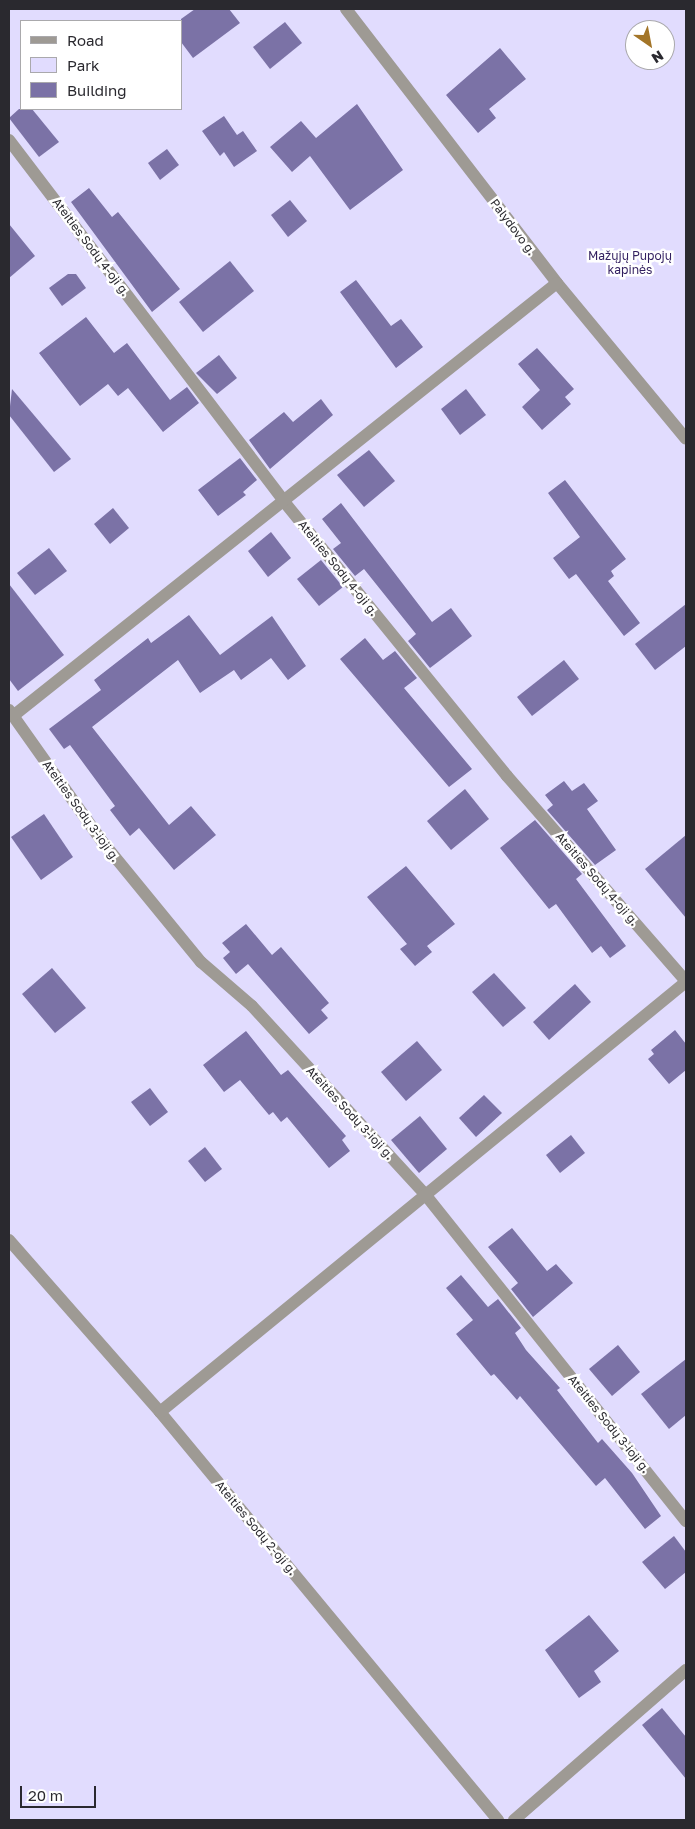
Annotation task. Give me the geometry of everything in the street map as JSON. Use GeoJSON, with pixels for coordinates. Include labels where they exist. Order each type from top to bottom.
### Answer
{"type":"FeatureCollection","features":[{"type":"Feature","properties":{"kind":"street","name":"Palydovo g."},"geometry":{"type":"LineString","coordinates":[[346,9],[557,283],[686,439]]}},
{"type":"Feature","properties":{"kind":"street","name":"Ateities Sodų 4-oji g."},"geometry":{"type":"LineString","coordinates":[[9,140],[286,504],[507,776],[686,981]]}},
{"type":"Feature","properties":{"kind":"street"},"geometry":{"type":"LineString","coordinates":[[11,713],[286,504],[557,283]]}},
{"type":"Feature","properties":{"kind":"street","name":"Ateities Sodų 3-ioji g."},"geometry":{"type":"LineString","coordinates":[[11,713],[101,840],[200,962],[252,1006],[424,1193],[686,1521]]}},
{"type":"Feature","properties":{"kind":"street"},"geometry":{"type":"LineString","coordinates":[[160,1412],[424,1193],[686,981]]}},
{"type":"Feature","properties":{"kind":"street","name":"Ateities Sodų 2-oji g."},"geometry":{"type":"LineString","coordinates":[[9,1240],[160,1412],[498,1820]]}},
{"type":"Feature","properties":{"kind":"street"},"geometry":{"type":"LineString","coordinates":[[514,1820],[686,1670]]}},
{"type":"Feature","properties":{"kind":"green space","name":"Mažųjų Pupojų kapinės"},"geometry":{"type":"Polygon","coordinates":[[[9,9],[686,9],[686,1820],[9,1820],[9,9]]]}},
{"type":"Feature","properties":{"kind":"building"},"geometry":{"type":"Polygon","coordinates":[[[195,9],[229,9],[240,23],[193,58],[182,43],[181,19],[195,9]]]}},
{"type":"Feature","properties":{"kind":"building"},"geometry":{"type":"Polygon","coordinates":[[[285,22],[302,43],[270,69],[253,47],[285,22]]]}},
{"type":"Feature","properties":{"kind":"building"},"geometry":{"type":"Polygon","coordinates":[[[500,48],[526,79],[489,109],[496,118],[478,133],[446,95],[500,48]]]}},
{"type":"Feature","properties":{"kind":"building"},"geometry":{"type":"Polygon","coordinates":[[[357,104],[403,170],[350,210],[310,156],[292,172],[270,147],[301,121],[316,138],[357,104]]]}},
{"type":"Feature","properties":{"kind":"building"},"geometry":{"type":"Polygon","coordinates":[[[19,109],[33,110],[59,142],[39,157],[9,118],[19,109]]]}},
{"type":"Feature","properties":{"kind":"building"},"geometry":{"type":"Polygon","coordinates":[[[224,116],[237,135],[243,131],[257,151],[234,167],[224,152],[220,156],[202,131],[224,116]]]}},
{"type":"Feature","properties":{"kind":"building"},"geometry":{"type":"Polygon","coordinates":[[[167,149],[179,165],[160,180],[148,163],[167,149]]]}},
{"type":"Feature","properties":{"kind":"building"},"geometry":{"type":"Polygon","coordinates":[[[89,188],[112,217],[118,212],[180,289],[152,312],[71,202],[89,188]]]}},
{"type":"Feature","properties":{"kind":"building"},"geometry":{"type":"Polygon","coordinates":[[[290,200],[307,221],[288,237],[271,215],[290,200]]]}},
{"type":"Feature","properties":{"kind":"building"},"geometry":{"type":"Polygon","coordinates":[[[9,224],[35,256],[9,278],[9,224]]]}},
{"type":"Feature","properties":{"kind":"building"},"geometry":{"type":"Polygon","coordinates":[[[230,261],[254,291],[203,332],[179,302],[230,261]]]}},
{"type":"Feature","properties":{"kind":"building"},"geometry":{"type":"Polygon","coordinates":[[[68,274],[76,274],[86,288],[62,306],[49,288],[68,274]]]}},
{"type":"Feature","properties":{"kind":"building"},"geometry":{"type":"Polygon","coordinates":[[[356,280],[391,326],[401,319],[423,347],[396,368],[340,292],[356,280]]]}},
{"type":"Feature","properties":{"kind":"building"},"geometry":{"type":"Polygon","coordinates":[[[86,317],[114,353],[127,343],[170,400],[187,387],[199,403],[163,432],[128,388],[118,396],[108,384],[80,406],[39,353],[86,317]]]}},
{"type":"Feature","properties":{"kind":"building"},"geometry":{"type":"Polygon","coordinates":[[[537,348],[574,389],[565,397],[571,404],[542,430],[522,407],[540,390],[518,364],[537,348]]]}},
{"type":"Feature","properties":{"kind":"building"},"geometry":{"type":"Polygon","coordinates":[[[219,355],[237,378],[217,394],[196,373],[219,355]]]}},
{"type":"Feature","properties":{"kind":"building"},"geometry":{"type":"Polygon","coordinates":[[[12,389],[71,459],[54,472],[9,415],[12,389]]]}},
{"type":"Feature","properties":{"kind":"building"},"geometry":{"type":"Polygon","coordinates":[[[466,389],[486,415],[460,435],[441,409],[466,389]]]}},
{"type":"Feature","properties":{"kind":"building"},"geometry":{"type":"Polygon","coordinates":[[[321,399],[333,415],[270,469],[249,440],[284,412],[293,422],[321,399]]]}},
{"type":"Feature","properties":{"kind":"building"},"geometry":{"type":"Polygon","coordinates":[[[369,450],[395,481],[364,507],[337,475],[369,450]]]}},
{"type":"Feature","properties":{"kind":"building"},"geometry":{"type":"Polygon","coordinates":[[[240,458],[257,480],[243,492],[246,495],[218,516],[198,490],[240,458]]]}},
{"type":"Feature","properties":{"kind":"building"},"geometry":{"type":"Polygon","coordinates":[[[565,480],[626,559],[611,571],[614,576],[608,581],[640,623],[624,636],[576,574],[569,579],[553,558],[580,537],[548,493],[565,480]]]}},
{"type":"Feature","properties":{"kind":"building"},"geometry":{"type":"Polygon","coordinates":[[[341,503],[432,622],[451,608],[472,636],[430,668],[408,641],[416,634],[364,569],[355,576],[333,549],[341,543],[322,519],[341,503]]]}},
{"type":"Feature","properties":{"kind":"building"},"geometry":{"type":"Polygon","coordinates":[[[113,508],[129,528],[110,544],[94,524],[113,508]]]}},
{"type":"Feature","properties":{"kind":"building"},"geometry":{"type":"Polygon","coordinates":[[[271,532],[291,558],[268,577],[248,551],[271,532]]]}},
{"type":"Feature","properties":{"kind":"building"},"geometry":{"type":"Polygon","coordinates":[[[49,548],[67,571],[35,595],[17,573],[49,548]]]}},
{"type":"Feature","properties":{"kind":"building"},"geometry":{"type":"Polygon","coordinates":[[[321,560],[343,587],[319,606],[297,579],[321,560]]]}},
{"type":"Feature","properties":{"kind":"building"},"geometry":{"type":"Polygon","coordinates":[[[9,584],[64,655],[18,691],[9,679],[9,584]]]}},
{"type":"Feature","properties":{"kind":"building"},"geometry":{"type":"Polygon","coordinates":[[[686,604],[686,646],[655,670],[635,644],[686,604]]]}},
{"type":"Feature","properties":{"kind":"building"},"geometry":{"type":"Polygon","coordinates":[[[189,615],[220,655],[272,616],[306,666],[288,680],[271,658],[241,680],[234,670],[200,693],[178,660],[92,727],[169,825],[191,806],[216,835],[174,870],[139,828],[130,836],[110,810],[115,806],[70,745],[64,749],[49,729],[101,690],[94,680],[148,638],[151,643],[189,615]]]}},
{"type":"Feature","properties":{"kind":"building"},"geometry":{"type":"Polygon","coordinates":[[[365,638],[383,660],[395,651],[417,678],[404,688],[472,769],[449,787],[340,659],[365,638]]]}},
{"type":"Feature","properties":{"kind":"building"},"geometry":{"type":"Polygon","coordinates":[[[564,660],[579,679],[532,716],[517,697],[564,660]]]}},
{"type":"Feature","properties":{"kind":"building"},"geometry":{"type":"Polygon","coordinates":[[[564,781],[572,791],[584,783],[598,801],[587,809],[616,850],[595,865],[547,810],[553,805],[545,795],[564,781]]]}},
{"type":"Feature","properties":{"kind":"building"},"geometry":{"type":"Polygon","coordinates":[[[465,789],[489,819],[451,850],[427,821],[465,789]]]}},
{"type":"Feature","properties":{"kind":"building"},"geometry":{"type":"Polygon","coordinates":[[[44,814],[73,857],[41,880],[11,837],[44,814]]]}},
{"type":"Feature","properties":{"kind":"building"},"geometry":{"type":"Polygon","coordinates":[[[535,820],[582,874],[576,879],[626,946],[610,958],[601,946],[592,953],[556,904],[549,909],[500,848],[535,820]]]}},
{"type":"Feature","properties":{"kind":"building"},"geometry":{"type":"Polygon","coordinates":[[[686,835],[686,918],[645,869],[686,835]]]}},
{"type":"Feature","properties":{"kind":"building"},"geometry":{"type":"Polygon","coordinates":[[[406,866],[455,924],[427,946],[432,952],[415,966],[400,949],[407,944],[367,897],[406,866]]]}},
{"type":"Feature","properties":{"kind":"building"},"geometry":{"type":"Polygon","coordinates":[[[246,924],[272,955],[281,947],[329,1003],[321,1010],[328,1018],[309,1034],[248,964],[236,974],[223,958],[230,952],[222,943],[246,924]]]}},
{"type":"Feature","properties":{"kind":"building"},"geometry":{"type":"Polygon","coordinates":[[[52,968],[86,1008],[55,1033],[22,994],[52,968]]]}},
{"type":"Feature","properties":{"kind":"building"},"geometry":{"type":"Polygon","coordinates":[[[494,973],[526,1008],[503,1027],[472,992],[494,973]]]}},
{"type":"Feature","properties":{"kind":"building"},"geometry":{"type":"Polygon","coordinates":[[[575,984],[591,1002],[549,1040],[533,1022],[575,984]]]}},
{"type":"Feature","properties":{"kind":"building"},"geometry":{"type":"Polygon","coordinates":[[[675,1030],[686,1044],[686,1070],[669,1084],[648,1059],[654,1054],[651,1050],[675,1030]]]}},
{"type":"Feature","properties":{"kind":"building"},"geometry":{"type":"Polygon","coordinates":[[[246,1031],[281,1075],[288,1070],[346,1136],[342,1140],[350,1151],[329,1168],[287,1117],[281,1122],[273,1112],[269,1115],[240,1080],[224,1092],[203,1065],[246,1031]]]}},
{"type":"Feature","properties":{"kind":"building"},"geometry":{"type":"Polygon","coordinates":[[[417,1041],[442,1070],[406,1101],[381,1072],[417,1041]]]}},
{"type":"Feature","properties":{"kind":"building"},"geometry":{"type":"Polygon","coordinates":[[[150,1088],[168,1112],[150,1126],[131,1102],[150,1088]]]}},
{"type":"Feature","properties":{"kind":"building"},"geometry":{"type":"Polygon","coordinates":[[[484,1095],[502,1113],[476,1137],[459,1118],[484,1095]]]}},
{"type":"Feature","properties":{"kind":"building"},"geometry":{"type":"Polygon","coordinates":[[[420,1116],[447,1149],[419,1173],[391,1140],[420,1116]]]}},
{"type":"Feature","properties":{"kind":"building"},"geometry":{"type":"Polygon","coordinates":[[[571,1135],[585,1153],[560,1173],[546,1155],[571,1135]]]}},
{"type":"Feature","properties":{"kind":"building"},"geometry":{"type":"Polygon","coordinates":[[[205,1147],[222,1169],[205,1182],[188,1161],[205,1147]]]}},
{"type":"Feature","properties":{"kind":"building"},"geometry":{"type":"Polygon","coordinates":[[[512,1228],[547,1271],[556,1264],[573,1283],[533,1317],[511,1289],[518,1283],[488,1247],[512,1228]]]}},
{"type":"Feature","properties":{"kind":"building"},"geometry":{"type":"Polygon","coordinates":[[[461,1275],[488,1307],[498,1299],[521,1328],[515,1333],[526,1350],[560,1388],[557,1390],[598,1443],[602,1439],[632,1473],[661,1516],[645,1529],[605,1478],[596,1486],[520,1396],[517,1400],[494,1374],[491,1376],[456,1334],[473,1320],[446,1288],[461,1275]]]}},
{"type":"Feature","properties":{"kind":"building"},"geometry":{"type":"Polygon","coordinates":[[[618,1345],[640,1372],[612,1396],[589,1369],[618,1345]]]}},
{"type":"Feature","properties":{"kind":"building"},"geometry":{"type":"Polygon","coordinates":[[[686,1359],[686,1415],[669,1429],[641,1394],[686,1359]]]}},
{"type":"Feature","properties":{"kind":"building"},"geometry":{"type":"Polygon","coordinates":[[[674,1536],[686,1552],[686,1572],[665,1589],[642,1562],[674,1536]]]}},
{"type":"Feature","properties":{"kind":"building"},"geometry":{"type":"Polygon","coordinates":[[[589,1615],[619,1651],[594,1671],[601,1682],[579,1698],[545,1650],[589,1615]]]}},
{"type":"Feature","properties":{"kind":"building"},"geometry":{"type":"Polygon","coordinates":[[[662,1708],[686,1737],[686,1779],[642,1725],[662,1708]]]}}]}
